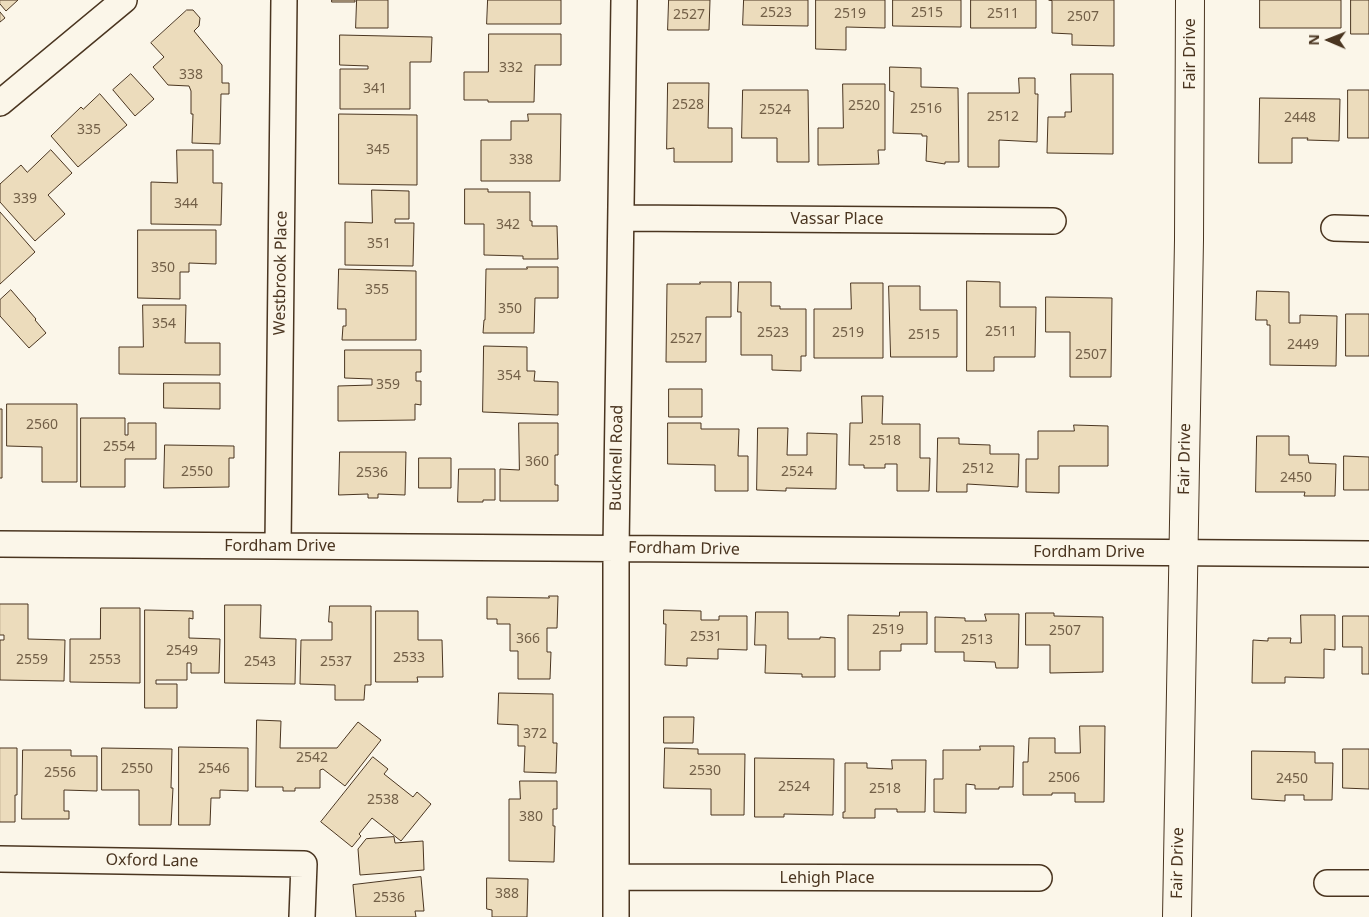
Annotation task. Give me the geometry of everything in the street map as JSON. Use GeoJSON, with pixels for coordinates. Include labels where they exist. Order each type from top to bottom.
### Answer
{"type":"FeatureCollection","features":[{"type":"Feature","properties":{"kind":"main road","name":"Fair Drive"},"geometry":{"type":"LineString","coordinates":[[1177,917],[1189,240],[1190,0]]}},
{"type":"Feature","properties":{"kind":"street"},"geometry":{"type":"LineString","coordinates":[[0,103],[124,0]]}},
{"type":"Feature","properties":{"kind":"street","name":"Westbrook Place"},"geometry":{"type":"LineString","coordinates":[[278,545],[284,0]]}},
{"type":"Feature","properties":{"kind":"street","name":"Bucknell Road"},"geometry":{"type":"LineString","coordinates":[[616,917],[616,548],[624,0]]}},
{"type":"Feature","properties":{"kind":"street","name":"Vassar Place"},"geometry":{"type":"LineString","coordinates":[[622,218],[1053,221]]}},
{"type":"Feature","properties":{"kind":"street"},"geometry":{"type":"LineString","coordinates":[[1334,228],[1369,229]]}},
{"type":"Feature","properties":{"kind":"street","name":"Fordham Drive"},"geometry":{"type":"LineString","coordinates":[[0,544],[1369,554]]}},
{"type":"Feature","properties":{"kind":"street","name":"Oxford Lane"},"geometry":{"type":"LineString","coordinates":[[0,859],[304,864],[302,917]]}},
{"type":"Feature","properties":{"kind":"street","name":"Lehigh Place"},"geometry":{"type":"LineString","coordinates":[[616,877],[1039,878]]}},
{"type":"Feature","properties":{"kind":"street"},"geometry":{"type":"LineString","coordinates":[[1327,883],[1369,883]]}},
{"type":"Feature","properties":{"kind":"building"},"geometry":{"type":"Polygon","coordinates":[[[0,0],[18,0],[6,11],[0,4],[0,0]]]}},
{"type":"Feature","properties":{"kind":"building"},"geometry":{"type":"Polygon","coordinates":[[[332,0],[355,0],[355,2],[332,2],[332,0]]]}},
{"type":"Feature","properties":{"kind":"building"},"geometry":{"type":"Polygon","coordinates":[[[357,0],[388,0],[388,28],[356,28],[357,0]]]}},
{"type":"Feature","properties":{"kind":"building"},"geometry":{"type":"Polygon","coordinates":[[[488,0],[561,0],[561,24],[487,24],[488,0]]]}},
{"type":"Feature","properties":{"kind":"building"},"geometry":{"type":"Polygon","coordinates":[[[669,0],[710,0],[709,30],[668,30],[669,0]]]}},
{"type":"Feature","properties":{"kind":"building"},"geometry":{"type":"Polygon","coordinates":[[[744,0],[808,0],[808,26],[743,25],[744,0]]]}},
{"type":"Feature","properties":{"kind":"building"},"geometry":{"type":"Polygon","coordinates":[[[816,0],[885,0],[885,28],[846,27],[846,50],[816,49],[816,0]]]}},
{"type":"Feature","properties":{"kind":"building"},"geometry":{"type":"Polygon","coordinates":[[[893,0],[961,0],[961,27],[893,26],[893,0]]]}},
{"type":"Feature","properties":{"kind":"building"},"geometry":{"type":"Polygon","coordinates":[[[971,0],[1036,0],[1036,28],[971,28],[971,0]]]}},
{"type":"Feature","properties":{"kind":"building"},"geometry":{"type":"Polygon","coordinates":[[[1049,0],[1114,0],[1114,46],[1072,45],[1072,34],[1052,33],[1052,1],[1049,0]]]}},
{"type":"Feature","properties":{"kind":"building"},"geometry":{"type":"Polygon","coordinates":[[[1260,0],[1341,0],[1341,28],[1260,28],[1260,0]]]}},
{"type":"Feature","properties":{"kind":"building"},"geometry":{"type":"Polygon","coordinates":[[[1351,0],[1369,0],[1369,34],[1351,34],[1351,0]]]}},
{"type":"Feature","properties":{"kind":"building"},"geometry":{"type":"Polygon","coordinates":[[[187,10],[193,10],[200,18],[199,26],[194,31],[222,65],[222,83],[229,83],[229,94],[221,94],[220,144],[192,143],[193,114],[191,114],[191,91],[189,86],[168,85],[153,67],[164,57],[151,43],[187,10]]]}},
{"type":"Feature","properties":{"kind":"building"},"geometry":{"type":"Polygon","coordinates":[[[0,12],[5,18],[0,22],[0,12]]]}},
{"type":"Feature","properties":{"kind":"building"},"geometry":{"type":"Polygon","coordinates":[[[489,34],[561,34],[561,65],[535,65],[534,102],[464,100],[464,72],[488,72],[489,34]]]}},
{"type":"Feature","properties":{"kind":"building"},"geometry":{"type":"Polygon","coordinates":[[[340,35],[432,37],[431,62],[410,62],[410,109],[340,109],[340,69],[368,69],[368,66],[340,65],[340,35]]]}},
{"type":"Feature","properties":{"kind":"building"},"geometry":{"type":"Polygon","coordinates":[[[890,67],[921,68],[921,87],[958,88],[959,162],[945,162],[945,164],[926,161],[927,136],[922,136],[922,134],[893,133],[894,92],[890,91],[890,67]]]}},
{"type":"Feature","properties":{"kind":"building"},"geometry":{"type":"Polygon","coordinates":[[[131,74],[154,99],[135,116],[113,90],[131,74]]]}},
{"type":"Feature","properties":{"kind":"building"},"geometry":{"type":"Polygon","coordinates":[[[1071,74],[1113,74],[1113,154],[1047,153],[1048,117],[1065,117],[1065,112],[1071,112],[1071,74]]]}},
{"type":"Feature","properties":{"kind":"building"},"geometry":{"type":"Polygon","coordinates":[[[1019,78],[1035,78],[1035,94],[1038,94],[1037,142],[999,140],[999,167],[968,167],[968,93],[1019,93],[1019,78]]]}},
{"type":"Feature","properties":{"kind":"building"},"geometry":{"type":"Polygon","coordinates":[[[668,83],[709,83],[708,128],[732,128],[732,162],[674,162],[674,148],[667,149],[668,83]]]}},
{"type":"Feature","properties":{"kind":"building"},"geometry":{"type":"Polygon","coordinates":[[[843,84],[885,84],[885,150],[878,150],[879,164],[818,165],[818,128],[843,128],[843,84]]]}},
{"type":"Feature","properties":{"kind":"building"},"geometry":{"type":"Polygon","coordinates":[[[743,90],[808,90],[809,162],[777,162],[777,138],[742,138],[743,90]]]}},
{"type":"Feature","properties":{"kind":"building"},"geometry":{"type":"Polygon","coordinates":[[[1348,90],[1369,90],[1369,138],[1348,138],[1348,90]]]}},
{"type":"Feature","properties":{"kind":"building"},"geometry":{"type":"Polygon","coordinates":[[[100,94],[127,125],[78,167],[51,136],[81,107],[83,109],[100,94]]]}},
{"type":"Feature","properties":{"kind":"building"},"geometry":{"type":"Polygon","coordinates":[[[1260,98],[1340,99],[1339,141],[1292,138],[1292,163],[1259,163],[1260,98]]]}},
{"type":"Feature","properties":{"kind":"building"},"geometry":{"type":"Polygon","coordinates":[[[339,114],[417,115],[417,185],[339,184],[339,114]]]}},
{"type":"Feature","properties":{"kind":"building"},"geometry":{"type":"Polygon","coordinates":[[[528,114],[561,114],[560,181],[481,181],[481,140],[511,140],[511,121],[528,121],[528,114]]]}},
{"type":"Feature","properties":{"kind":"building"},"geometry":{"type":"Polygon","coordinates":[[[51,150],[72,173],[48,195],[65,214],[35,241],[0,202],[0,184],[21,165],[27,172],[51,150]]]}},
{"type":"Feature","properties":{"kind":"building"},"geometry":{"type":"Polygon","coordinates":[[[177,150],[213,150],[213,183],[222,183],[221,225],[151,224],[151,182],[177,183],[177,150]]]}},
{"type":"Feature","properties":{"kind":"building"},"geometry":{"type":"Polygon","coordinates":[[[465,189],[488,189],[488,192],[530,192],[530,221],[532,221],[532,226],[557,226],[558,259],[523,259],[523,256],[484,255],[484,224],[465,224],[465,189]]]}},
{"type":"Feature","properties":{"kind":"building"},"geometry":{"type":"Polygon","coordinates":[[[372,190],[409,191],[409,219],[395,219],[395,223],[414,223],[413,266],[345,265],[345,222],[372,223],[372,190]]]}},
{"type":"Feature","properties":{"kind":"building"},"geometry":{"type":"Polygon","coordinates":[[[0,212],[35,252],[0,284],[0,212]]]}},
{"type":"Feature","properties":{"kind":"building"},"geometry":{"type":"Polygon","coordinates":[[[138,230],[216,230],[216,264],[189,263],[189,272],[180,272],[180,299],[138,298],[138,230]]]}},
{"type":"Feature","properties":{"kind":"building"},"geometry":{"type":"Polygon","coordinates":[[[527,267],[558,267],[558,298],[535,298],[534,333],[483,333],[486,269],[527,269],[527,267]]]}},
{"type":"Feature","properties":{"kind":"building"},"geometry":{"type":"Polygon","coordinates":[[[339,269],[416,271],[416,340],[342,340],[343,326],[346,326],[346,309],[338,309],[339,269]]]}},
{"type":"Feature","properties":{"kind":"building"},"geometry":{"type":"Polygon","coordinates":[[[967,281],[1000,282],[1000,307],[1036,307],[1035,357],[994,357],[994,371],[967,371],[967,281]]]}},
{"type":"Feature","properties":{"kind":"building"},"geometry":{"type":"Polygon","coordinates":[[[700,282],[731,282],[731,317],[706,317],[706,362],[666,362],[667,284],[700,284],[700,282]]]}},
{"type":"Feature","properties":{"kind":"building"},"geometry":{"type":"Polygon","coordinates":[[[739,282],[771,282],[771,306],[780,306],[780,309],[806,309],[806,356],[801,356],[801,371],[772,370],[772,355],[741,355],[741,312],[738,312],[739,282]]]}},
{"type":"Feature","properties":{"kind":"building"},"geometry":{"type":"Polygon","coordinates":[[[851,283],[883,283],[883,358],[814,358],[814,309],[851,309],[851,283]]]}},
{"type":"Feature","properties":{"kind":"building"},"geometry":{"type":"Polygon","coordinates":[[[889,286],[920,286],[920,310],[957,310],[957,357],[891,357],[889,286]]]}},
{"type":"Feature","properties":{"kind":"building"},"geometry":{"type":"Polygon","coordinates":[[[11,290],[46,333],[29,348],[0,316],[0,300],[11,290]]]}},
{"type":"Feature","properties":{"kind":"building"},"geometry":{"type":"Polygon","coordinates":[[[1257,291],[1289,292],[1289,323],[1300,323],[1300,315],[1337,316],[1336,366],[1270,365],[1270,325],[1267,325],[1267,320],[1256,320],[1257,291]]]}},
{"type":"Feature","properties":{"kind":"building"},"geometry":{"type":"Polygon","coordinates":[[[1046,297],[1112,298],[1111,377],[1070,377],[1070,332],[1046,332],[1046,297]]]}},
{"type":"Feature","properties":{"kind":"building"},"geometry":{"type":"Polygon","coordinates":[[[143,305],[186,305],[185,343],[220,343],[220,375],[119,374],[119,347],[143,347],[143,305]]]}},
{"type":"Feature","properties":{"kind":"building"},"geometry":{"type":"Polygon","coordinates":[[[1346,314],[1369,314],[1369,356],[1346,356],[1346,314]]]}},
{"type":"Feature","properties":{"kind":"building"},"geometry":{"type":"Polygon","coordinates":[[[484,346],[527,347],[527,371],[535,371],[534,381],[558,382],[558,415],[483,412],[484,346]]]}},
{"type":"Feature","properties":{"kind":"building"},"geometry":{"type":"Polygon","coordinates":[[[345,350],[421,350],[421,372],[416,372],[416,381],[421,381],[421,405],[415,404],[415,420],[338,421],[338,386],[372,385],[372,379],[345,378],[345,350]]]}},
{"type":"Feature","properties":{"kind":"building"},"geometry":{"type":"Polygon","coordinates":[[[164,383],[220,383],[220,409],[164,408],[164,383]]]}},
{"type":"Feature","properties":{"kind":"building"},"geometry":{"type":"Polygon","coordinates":[[[669,389],[702,389],[702,417],[669,417],[669,389]]]}},
{"type":"Feature","properties":{"kind":"building"},"geometry":{"type":"Polygon","coordinates":[[[862,396],[883,396],[882,424],[920,424],[920,458],[930,458],[929,491],[897,491],[897,464],[885,464],[885,468],[864,468],[864,465],[849,465],[850,423],[862,423],[862,396]]]}},
{"type":"Feature","properties":{"kind":"building"},"geometry":{"type":"Polygon","coordinates":[[[7,404],[77,404],[77,482],[42,482],[42,447],[7,446],[7,404]]]}},
{"type":"Feature","properties":{"kind":"building"},"geometry":{"type":"Polygon","coordinates":[[[0,409],[2,409],[2,478],[0,478],[0,409]]]}},
{"type":"Feature","properties":{"kind":"building"},"geometry":{"type":"Polygon","coordinates":[[[81,418],[125,418],[125,435],[128,435],[128,423],[156,423],[156,459],[125,459],[125,487],[81,487],[81,418]]]}},
{"type":"Feature","properties":{"kind":"building"},"geometry":{"type":"Polygon","coordinates":[[[519,423],[558,423],[558,455],[555,455],[555,485],[558,485],[558,501],[500,501],[500,469],[519,470],[519,423]]]}},
{"type":"Feature","properties":{"kind":"building"},"geometry":{"type":"Polygon","coordinates":[[[668,423],[701,423],[701,429],[739,429],[738,456],[748,456],[748,491],[715,491],[715,465],[668,464],[668,423]]]}},
{"type":"Feature","properties":{"kind":"building"},"geometry":{"type":"Polygon","coordinates":[[[1074,425],[1108,426],[1108,466],[1059,466],[1059,493],[1026,492],[1026,459],[1038,459],[1038,431],[1074,431],[1074,425]]]}},
{"type":"Feature","properties":{"kind":"building"},"geometry":{"type":"Polygon","coordinates":[[[758,428],[788,428],[787,455],[807,455],[807,433],[837,434],[836,489],[786,488],[786,491],[757,490],[758,428]]]}},
{"type":"Feature","properties":{"kind":"building"},"geometry":{"type":"Polygon","coordinates":[[[1257,436],[1289,436],[1289,455],[1308,455],[1309,463],[1336,464],[1335,496],[1304,496],[1305,492],[1256,492],[1257,436]]]}},
{"type":"Feature","properties":{"kind":"building"},"geometry":{"type":"Polygon","coordinates":[[[938,438],[959,438],[959,444],[990,445],[990,454],[1019,454],[1018,487],[967,484],[967,492],[937,492],[938,438]]]}},
{"type":"Feature","properties":{"kind":"building"},"geometry":{"type":"Polygon","coordinates":[[[165,445],[234,446],[234,458],[229,458],[229,487],[164,488],[165,445]]]}},
{"type":"Feature","properties":{"kind":"building"},"geometry":{"type":"Polygon","coordinates":[[[340,452],[406,452],[405,495],[378,494],[378,498],[368,498],[368,494],[339,495],[340,452]]]}},
{"type":"Feature","properties":{"kind":"building"},"geometry":{"type":"Polygon","coordinates":[[[1344,456],[1369,457],[1369,490],[1344,490],[1344,456]]]}},
{"type":"Feature","properties":{"kind":"building"},"geometry":{"type":"Polygon","coordinates":[[[419,458],[451,458],[451,488],[419,488],[419,458]]]}},
{"type":"Feature","properties":{"kind":"building"},"geometry":{"type":"Polygon","coordinates":[[[459,469],[495,469],[495,500],[458,502],[459,469]]]}},
{"type":"Feature","properties":{"kind":"building"},"geometry":{"type":"Polygon","coordinates":[[[549,596],[558,596],[557,628],[547,628],[547,652],[551,652],[550,679],[518,679],[518,651],[510,651],[510,624],[497,624],[497,619],[487,619],[487,597],[549,598],[549,596]]]}},
{"type":"Feature","properties":{"kind":"building"},"geometry":{"type":"Polygon","coordinates":[[[0,604],[28,604],[28,639],[65,640],[64,681],[0,680],[0,640],[4,640],[4,635],[0,635],[0,604]]]}},
{"type":"Feature","properties":{"kind":"building"},"geometry":{"type":"Polygon","coordinates":[[[225,605],[261,605],[260,638],[296,639],[295,684],[225,683],[225,605]]]}},
{"type":"Feature","properties":{"kind":"building"},"geometry":{"type":"Polygon","coordinates":[[[330,606],[371,606],[371,685],[365,685],[364,700],[335,700],[335,685],[300,684],[301,640],[332,640],[332,622],[329,622],[330,606]]]}},
{"type":"Feature","properties":{"kind":"building"},"geometry":{"type":"Polygon","coordinates":[[[101,608],[140,608],[140,683],[70,682],[70,639],[100,639],[101,608]]]}},
{"type":"Feature","properties":{"kind":"building"},"geometry":{"type":"Polygon","coordinates":[[[145,610],[193,611],[193,619],[189,618],[189,638],[220,639],[219,673],[191,673],[191,663],[187,663],[187,680],[156,680],[156,684],[177,684],[177,708],[145,708],[145,610]]]}},
{"type":"Feature","properties":{"kind":"building"},"geometry":{"type":"Polygon","coordinates":[[[664,610],[701,611],[701,620],[719,620],[719,616],[747,616],[747,650],[718,649],[718,659],[687,658],[687,666],[665,665],[666,624],[664,624],[664,610]]]}},
{"type":"Feature","properties":{"kind":"building"},"geometry":{"type":"Polygon","coordinates":[[[376,611],[418,611],[418,640],[442,640],[443,677],[417,677],[418,682],[376,682],[376,611]]]}},
{"type":"Feature","properties":{"kind":"building"},"geometry":{"type":"Polygon","coordinates":[[[756,612],[788,612],[788,639],[835,638],[835,677],[802,677],[802,674],[765,673],[766,645],[755,645],[756,612]]]}},
{"type":"Feature","properties":{"kind":"building"},"geometry":{"type":"Polygon","coordinates":[[[900,612],[927,612],[927,644],[901,644],[901,651],[880,651],[880,670],[848,670],[848,615],[899,616],[900,612]]]}},
{"type":"Feature","properties":{"kind":"building"},"geometry":{"type":"Polygon","coordinates":[[[1026,613],[1054,613],[1054,616],[1103,617],[1103,672],[1050,673],[1050,645],[1026,645],[1026,613]]]}},
{"type":"Feature","properties":{"kind":"building"},"geometry":{"type":"Polygon","coordinates":[[[985,614],[1019,614],[1018,668],[996,668],[995,662],[964,661],[964,652],[935,652],[935,617],[965,618],[965,621],[986,621],[985,614]]]}},
{"type":"Feature","properties":{"kind":"building"},"geometry":{"type":"Polygon","coordinates":[[[1301,615],[1335,615],[1335,650],[1324,649],[1324,678],[1285,677],[1285,683],[1252,683],[1253,640],[1268,641],[1268,638],[1291,638],[1290,643],[1301,643],[1301,615]]]}},
{"type":"Feature","properties":{"kind":"building"},"geometry":{"type":"Polygon","coordinates":[[[1343,616],[1369,616],[1369,674],[1362,674],[1362,647],[1343,647],[1343,616]]]}},
{"type":"Feature","properties":{"kind":"building"},"geometry":{"type":"Polygon","coordinates":[[[499,693],[553,694],[553,743],[557,743],[556,773],[524,772],[525,746],[518,746],[518,725],[498,724],[499,693]]]}},
{"type":"Feature","properties":{"kind":"building"},"geometry":{"type":"Polygon","coordinates":[[[664,717],[694,717],[693,743],[664,743],[664,717]]]}},
{"type":"Feature","properties":{"kind":"building"},"geometry":{"type":"Polygon","coordinates":[[[257,720],[281,721],[280,748],[337,748],[358,722],[381,740],[345,786],[323,769],[320,770],[320,788],[295,788],[295,791],[283,791],[283,787],[256,787],[257,720]]]}},
{"type":"Feature","properties":{"kind":"building"},"geometry":{"type":"Polygon","coordinates":[[[1080,726],[1105,726],[1104,802],[1075,802],[1075,793],[1023,795],[1023,762],[1028,762],[1029,738],[1055,738],[1055,753],[1080,753],[1080,726]]]}},
{"type":"Feature","properties":{"kind":"building"},"geometry":{"type":"Polygon","coordinates":[[[980,746],[1014,746],[1013,787],[975,789],[975,785],[966,784],[966,813],[934,812],[934,779],[943,779],[943,750],[980,750],[980,746]]]}},
{"type":"Feature","properties":{"kind":"building"},"geometry":{"type":"Polygon","coordinates":[[[179,747],[248,748],[248,791],[220,790],[220,798],[211,798],[210,825],[179,825],[179,747]]]}},
{"type":"Feature","properties":{"kind":"building"},"geometry":{"type":"Polygon","coordinates":[[[0,748],[17,748],[15,822],[0,822],[0,748]]]}},
{"type":"Feature","properties":{"kind":"building"},"geometry":{"type":"Polygon","coordinates":[[[102,748],[172,749],[171,788],[173,788],[171,825],[139,825],[139,790],[102,790],[102,748]]]}},
{"type":"Feature","properties":{"kind":"building"},"geometry":{"type":"Polygon","coordinates":[[[665,748],[698,749],[698,754],[745,754],[744,815],[711,815],[711,789],[664,788],[665,748]]]}},
{"type":"Feature","properties":{"kind":"building"},"geometry":{"type":"Polygon","coordinates":[[[1343,749],[1369,749],[1369,789],[1343,788],[1343,749]]]}},
{"type":"Feature","properties":{"kind":"building"},"geometry":{"type":"Polygon","coordinates":[[[23,750],[71,750],[71,756],[97,756],[97,791],[64,790],[64,811],[69,811],[69,819],[22,819],[23,750]]]}},
{"type":"Feature","properties":{"kind":"building"},"geometry":{"type":"Polygon","coordinates":[[[1252,751],[1315,752],[1315,763],[1333,763],[1332,800],[1304,800],[1304,795],[1285,795],[1285,801],[1252,799],[1252,751]]]}},
{"type":"Feature","properties":{"kind":"building"},"geometry":{"type":"Polygon","coordinates":[[[373,757],[388,769],[384,774],[413,797],[417,792],[431,804],[401,841],[372,818],[359,834],[361,836],[352,847],[321,822],[373,757]]]}},
{"type":"Feature","properties":{"kind":"building"},"geometry":{"type":"Polygon","coordinates":[[[755,758],[834,759],[833,815],[784,814],[784,817],[755,817],[755,758]]]}},
{"type":"Feature","properties":{"kind":"building"},"geometry":{"type":"Polygon","coordinates":[[[892,760],[926,760],[925,812],[897,812],[897,809],[875,809],[875,818],[843,818],[843,812],[845,812],[845,763],[867,763],[867,768],[892,769],[892,760]]]}},
{"type":"Feature","properties":{"kind":"building"},"geometry":{"type":"Polygon","coordinates":[[[520,781],[557,781],[557,809],[553,809],[553,826],[555,826],[554,862],[509,861],[509,799],[520,799],[520,781]]]}},
{"type":"Feature","properties":{"kind":"building"},"geometry":{"type":"Polygon","coordinates":[[[394,837],[395,843],[423,841],[424,870],[360,875],[358,849],[366,839],[394,837]]]}},
{"type":"Feature","properties":{"kind":"building"},"geometry":{"type":"Polygon","coordinates":[[[421,877],[424,911],[415,911],[416,917],[356,917],[353,885],[421,877]]]}},
{"type":"Feature","properties":{"kind":"building"},"geometry":{"type":"Polygon","coordinates":[[[487,878],[528,879],[527,917],[492,917],[492,910],[487,909],[487,878]]]}}]}
